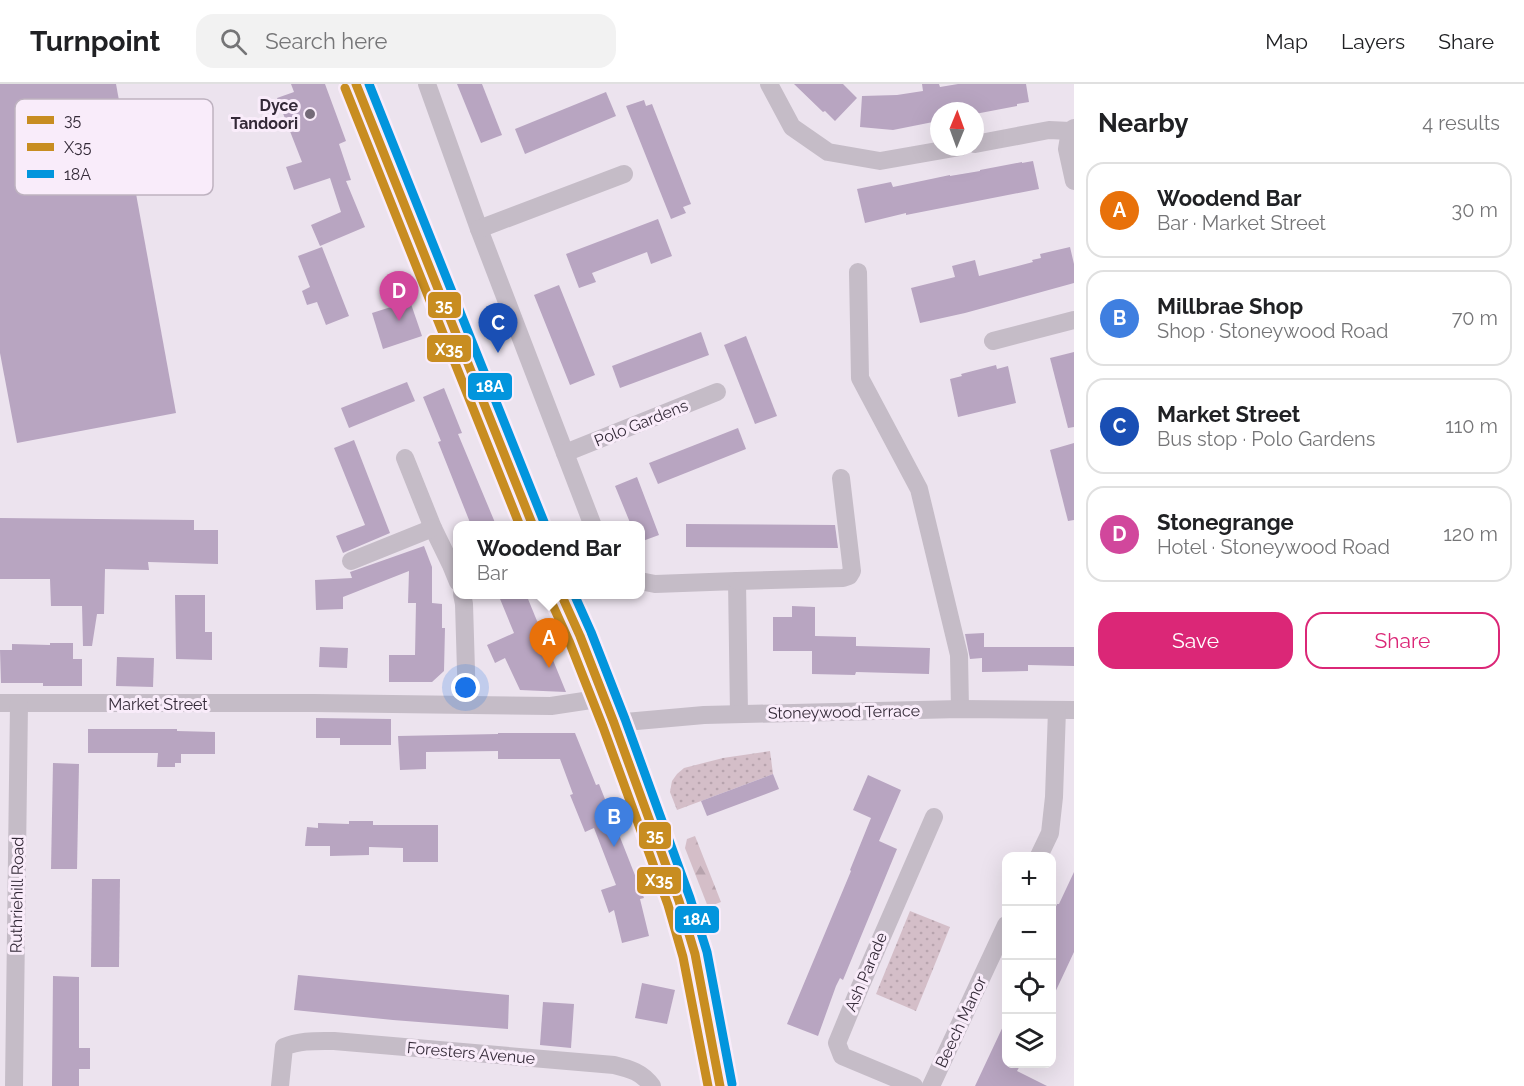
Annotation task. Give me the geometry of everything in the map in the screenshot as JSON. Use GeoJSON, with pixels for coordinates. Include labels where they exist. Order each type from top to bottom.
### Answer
{"type":"FeatureCollection","features":[{"type":"Feature","properties":{"kind":"main road"},"geometry":{"type":"LineString","coordinates":[[356,84],[531,521]]}},
{"type":"Feature","properties":{"kind":"main road"},"geometry":{"type":"LineString","coordinates":[[563,599],[609,711],[687,925],[699,974],[720,1086]]}},
{"type":"Feature","properties":{"kind":"street"},"geometry":{"type":"LineString","coordinates":[[427,84],[479,229],[591,521]]}},
{"type":"Feature","properties":{"kind":"street"},"geometry":{"type":"LineString","coordinates":[[768,84],[792,127],[828,152],[880,161],[930,152]]}},
{"type":"Feature","properties":{"kind":"street"},"geometry":{"type":"LineString","coordinates":[[984,142],[1049,130],[1072,130],[1067,148],[1074,181]]}},
{"type":"Feature","properties":{"kind":"street"},"geometry":{"type":"LineString","coordinates":[[479,229],[624,174]]}},
{"type":"Feature","properties":{"kind":"street"},"geometry":{"type":"LineString","coordinates":[[858,272],[861,378],[919,489],[959,655],[960,710]]}},
{"type":"Feature","properties":{"kind":"street"},"geometry":{"type":"LineString","coordinates":[[993,342],[1074,320]]}},
{"type":"Feature","properties":{"kind":"street","name":"Polo Gardens"},"geometry":{"type":"LineString","coordinates":[[565,453],[717,392]]}},
{"type":"Feature","properties":{"kind":"street"},"geometry":{"type":"LineString","coordinates":[[405,458],[453,571]]}},
{"type":"Feature","properties":{"kind":"street"},"geometry":{"type":"LineString","coordinates":[[645,582],[655,584],[849,576],[852,571],[841,478]]}},
{"type":"Feature","properties":{"kind":"street"},"geometry":{"type":"LineString","coordinates":[[351,561],[433,528]]}},
{"type":"Feature","properties":{"kind":"street"},"geometry":{"type":"LineString","coordinates":[[737,581],[739,714]]}},
{"type":"Feature","properties":{"kind":"street"},"geometry":{"type":"LineString","coordinates":[[463,599],[467,704]]}},
{"type":"Feature","properties":{"kind":"street","name":"Market Street"},"geometry":{"type":"LineString","coordinates":[[0,703],[551,705],[609,711]]}},
{"type":"Feature","properties":{"kind":"street","name":"Ruthriehill Road"},"geometry":{"type":"LineString","coordinates":[[14,1086],[8,921],[19,704]]}},
{"type":"Feature","properties":{"kind":"street"},"geometry":{"type":"LineString","coordinates":[[1041,852],[1050,833],[1065,710]]}},
{"type":"Feature","properties":{"kind":"street","name":"Stoneywood Terrace"},"geometry":{"type":"LineString","coordinates":[[609,711],[704,715],[1065,710]]}},
{"type":"Feature","properties":{"kind":"street","name":"Ash Parade"},"geometry":{"type":"LineString","coordinates":[[914,1086],[842,1056],[837,1043],[934,818]]}},
{"type":"Feature","properties":{"kind":"street","name":"Beech Manor"},"geometry":{"type":"LineString","coordinates":[[931,1086],[1002,934]]}},
{"type":"Feature","properties":{"kind":"street","name":"Foresters Avenue"},"geometry":{"type":"LineString","coordinates":[[280,1086],[284,1047],[293,1043],[334,1041],[614,1065],[646,1077],[652,1086]]}},
{"type":"Feature","properties":{"kind":"green space"},"geometry":{"type":"Polygon","coordinates":[[[770,751],[773,774],[677,810],[670,792],[672,781],[684,768],[723,758],[770,751]]]}},
{"type":"Feature","properties":{"kind":"green space"},"geometry":{"type":"Polygon","coordinates":[[[695,836],[721,902],[708,907],[685,848],[687,839],[695,836]]]}},
{"type":"Feature","properties":{"kind":"green space"},"geometry":{"type":"Polygon","coordinates":[[[910,911],[950,927],[916,1011],[876,994],[910,911]]]}},
{"type":"Feature","properties":{"kind":"building"},"geometry":{"type":"Polygon","coordinates":[[[0,84],[116,84],[119,99],[15,99],[15,195],[136,195],[176,413],[17,443],[0,353],[0,84]]]}},
{"type":"Feature","properties":{"kind":"building"},"geometry":{"type":"Polygon","coordinates":[[[291,84],[325,84],[346,141],[339,144],[351,180],[346,181],[365,227],[320,246],[311,225],[341,212],[330,178],[294,190],[286,167],[302,162],[277,98],[294,92],[291,84]]]}},
{"type":"Feature","properties":{"kind":"building"},"geometry":{"type":"Polygon","coordinates":[[[457,84],[482,84],[502,135],[481,143],[457,84]]]}},
{"type":"Feature","properties":{"kind":"building"},"geometry":{"type":"Polygon","coordinates":[[[794,84],[843,84],[857,98],[835,121],[794,84]]]}},
{"type":"Feature","properties":{"kind":"building"},"geometry":{"type":"Polygon","coordinates":[[[922,84],[939,84],[940,87],[958,84],[1026,84],[1029,102],[984,112],[984,102],[930,102],[930,123],[893,130],[860,127],[862,96],[897,95],[923,91],[922,84]]]}},
{"type":"Feature","properties":{"kind":"building"},"geometry":{"type":"Polygon","coordinates":[[[606,92],[616,116],[525,154],[515,129],[606,92]]]}},
{"type":"Feature","properties":{"kind":"building"},"geometry":{"type":"Polygon","coordinates":[[[644,100],[646,106],[652,104],[691,204],[683,207],[686,213],[671,219],[626,106],[644,100]]]}},
{"type":"Feature","properties":{"kind":"building"},"geometry":{"type":"Polygon","coordinates":[[[1033,161],[1039,189],[906,215],[906,213],[865,223],[857,189],[891,182],[893,187],[1033,161]]]}},
{"type":"Feature","properties":{"kind":"building"},"geometry":{"type":"Polygon","coordinates":[[[658,219],[672,256],[651,264],[647,252],[592,273],[596,282],[579,288],[566,254],[658,219]]]}},
{"type":"Feature","properties":{"kind":"building"},"geometry":{"type":"Polygon","coordinates":[[[322,247],[349,316],[326,325],[317,302],[307,305],[302,291],[310,287],[298,256],[322,247]]]}},
{"type":"Feature","properties":{"kind":"building"},"geometry":{"type":"Polygon","coordinates":[[[1070,247],[1074,264],[1074,283],[920,323],[911,288],[955,277],[952,266],[975,260],[979,276],[1033,262],[1032,260],[1041,258],[1040,254],[1070,247]]]}},
{"type":"Feature","properties":{"kind":"building"},"geometry":{"type":"Polygon","coordinates":[[[559,285],[595,375],[570,385],[534,295],[559,285]]]}},
{"type":"Feature","properties":{"kind":"building"},"geometry":{"type":"Polygon","coordinates":[[[410,301],[422,336],[383,349],[372,313],[410,301]]]}},
{"type":"Feature","properties":{"kind":"building"},"geometry":{"type":"Polygon","coordinates":[[[701,332],[709,355],[620,388],[612,366],[701,332]]]}},
{"type":"Feature","properties":{"kind":"building"},"geometry":{"type":"Polygon","coordinates":[[[746,336],[777,416],[755,424],[724,345],[746,336]]]}},
{"type":"Feature","properties":{"kind":"building"},"geometry":{"type":"Polygon","coordinates":[[[1074,352],[1074,427],[1068,428],[1050,358],[1074,352]]]}},
{"type":"Feature","properties":{"kind":"building"},"geometry":{"type":"Polygon","coordinates":[[[996,365],[997,369],[1008,366],[1016,403],[958,417],[950,379],[996,365]]]}},
{"type":"Feature","properties":{"kind":"building"},"geometry":{"type":"Polygon","coordinates":[[[407,382],[415,401],[349,428],[341,408],[407,382]]]}},
{"type":"Feature","properties":{"kind":"building"},"geometry":{"type":"Polygon","coordinates":[[[444,388],[462,433],[458,434],[494,521],[469,521],[423,397],[444,388]]]}},
{"type":"Feature","properties":{"kind":"building"},"geometry":{"type":"Polygon","coordinates":[[[738,428],[746,449],[658,484],[649,463],[738,428]]]}},
{"type":"Feature","properties":{"kind":"building"},"geometry":{"type":"Polygon","coordinates":[[[354,440],[390,533],[343,553],[336,536],[365,525],[334,448],[354,440]]]}},
{"type":"Feature","properties":{"kind":"building"},"geometry":{"type":"Polygon","coordinates":[[[1074,443],[1074,520],[1068,521],[1050,450],[1074,443]]]}},
{"type":"Feature","properties":{"kind":"building"},"geometry":{"type":"Polygon","coordinates":[[[637,477],[659,535],[645,540],[645,521],[629,521],[615,486],[637,477]]]}},
{"type":"Feature","properties":{"kind":"building"},"geometry":{"type":"Polygon","coordinates":[[[0,518],[194,520],[194,530],[218,530],[218,564],[148,562],[149,570],[105,569],[104,614],[97,614],[92,646],[83,646],[82,606],[51,606],[50,579],[0,579],[0,518]]]}},
{"type":"Feature","properties":{"kind":"building"},"geometry":{"type":"Polygon","coordinates":[[[686,524],[835,525],[838,548],[686,547],[686,524]]]}},
{"type":"Feature","properties":{"kind":"building"},"geometry":{"type":"Polygon","coordinates":[[[424,546],[432,567],[432,603],[442,604],[442,628],[445,628],[444,671],[432,682],[389,682],[389,655],[415,655],[416,603],[408,603],[409,571],[343,597],[343,609],[316,610],[315,580],[352,578],[350,572],[424,546]]]}},
{"type":"Feature","properties":{"kind":"building"},"geometry":{"type":"Polygon","coordinates":[[[175,595],[205,595],[205,632],[212,632],[212,660],[176,659],[175,595]]]}},
{"type":"Feature","properties":{"kind":"building"},"geometry":{"type":"Polygon","coordinates":[[[500,599],[528,599],[566,692],[520,690],[505,658],[495,663],[487,645],[514,633],[500,599]]]}},
{"type":"Feature","properties":{"kind":"building"},"geometry":{"type":"Polygon","coordinates":[[[792,606],[815,607],[815,636],[856,637],[856,646],[930,648],[929,674],[856,672],[855,675],[812,674],[812,651],[773,651],[773,617],[792,617],[792,606]]]}},
{"type":"Feature","properties":{"kind":"building"},"geometry":{"type":"Polygon","coordinates":[[[984,633],[984,647],[1074,647],[1074,666],[1028,665],[1028,671],[982,672],[982,658],[970,659],[965,634],[984,633]]]}},
{"type":"Feature","properties":{"kind":"building"},"geometry":{"type":"Polygon","coordinates":[[[50,643],[73,643],[73,659],[82,659],[82,686],[1,683],[0,650],[12,650],[12,644],[50,645],[50,643]]]}},
{"type":"Feature","properties":{"kind":"building"},"geometry":{"type":"Polygon","coordinates":[[[320,647],[348,648],[347,668],[319,667],[320,647]]]}},
{"type":"Feature","properties":{"kind":"building"},"geometry":{"type":"Polygon","coordinates":[[[117,657],[154,658],[153,687],[116,686],[117,657]]]}},
{"type":"Feature","properties":{"kind":"building"},"geometry":{"type":"Polygon","coordinates":[[[316,718],[391,719],[391,745],[340,745],[340,738],[316,738],[316,718]]]}},
{"type":"Feature","properties":{"kind":"building"},"geometry":{"type":"Polygon","coordinates":[[[88,729],[177,729],[177,731],[215,732],[215,754],[181,754],[181,763],[175,763],[175,767],[157,767],[158,753],[88,753],[88,729]]]}},
{"type":"Feature","properties":{"kind":"building"},"geometry":{"type":"Polygon","coordinates":[[[575,733],[596,785],[599,784],[644,898],[640,899],[649,936],[622,943],[614,910],[609,913],[601,890],[616,885],[594,828],[585,832],[570,795],[573,794],[560,759],[498,759],[498,751],[426,752],[426,769],[400,770],[398,736],[575,733]]]}},
{"type":"Feature","properties":{"kind":"building"},"geometry":{"type":"Polygon","coordinates":[[[53,763],[79,764],[77,869],[51,869],[53,763]]]}},
{"type":"Feature","properties":{"kind":"building"},"geometry":{"type":"Polygon","coordinates":[[[773,774],[779,789],[707,816],[701,801],[773,774]]]}},
{"type":"Feature","properties":{"kind":"building"},"geometry":{"type":"Polygon","coordinates":[[[868,775],[901,790],[879,841],[897,849],[843,980],[840,978],[836,986],[818,1036],[787,1024],[871,818],[853,810],[868,775]]]}},
{"type":"Feature","properties":{"kind":"building"},"geometry":{"type":"Polygon","coordinates":[[[349,821],[373,821],[373,825],[438,825],[438,862],[403,862],[403,848],[369,847],[369,855],[330,856],[330,846],[305,846],[307,827],[318,828],[318,823],[349,824],[349,821]]]}},
{"type":"Feature","properties":{"kind":"building"},"geometry":{"type":"Polygon","coordinates":[[[1074,872],[1074,952],[1056,990],[1056,906],[1074,872]]]}},
{"type":"Feature","properties":{"kind":"building"},"geometry":{"type":"Polygon","coordinates":[[[92,879],[120,879],[119,967],[91,967],[92,879]]]}},
{"type":"Feature","properties":{"kind":"building"},"geometry":{"type":"Polygon","coordinates":[[[298,975],[509,995],[508,1029],[294,1010],[298,975]]]}},
{"type":"Feature","properties":{"kind":"building"},"geometry":{"type":"Polygon","coordinates":[[[53,976],[79,977],[79,1048],[90,1048],[90,1069],[79,1069],[79,1086],[52,1086],[53,976]]]}},
{"type":"Feature","properties":{"kind":"building"},"geometry":{"type":"Polygon","coordinates":[[[642,983],[675,990],[667,1024],[635,1018],[642,983]]]}},
{"type":"Feature","properties":{"kind":"building"},"geometry":{"type":"Polygon","coordinates":[[[543,1002],[574,1004],[571,1048],[540,1045],[543,1002]]]}},
{"type":"Feature","properties":{"kind":"building"},"geometry":{"type":"Polygon","coordinates":[[[1002,1029],[1002,1068],[1019,1068],[1017,1071],[1047,1086],[975,1086],[1002,1029]]]}},
{"type":"Feature","properties":{"kind":"transit line","name":"35"},"geometry":{"type":"LineString","coordinates":[[356,84],[531,521]]}},
{"type":"Feature","properties":{"kind":"transit line","name":"18A"},"geometry":{"type":"LineString","coordinates":[[369,84],[544,521]]}},
{"type":"Feature","properties":{"kind":"transit line","name":"X35"},"geometry":{"type":"LineString","coordinates":[[345,88],[518,521]]}},
{"type":"Feature","properties":{"kind":"transit line","name":"X35"},"geometry":{"type":"LineString","coordinates":[[550,599],[603,727],[668,905],[683,957],[708,1086]]}},
{"type":"Feature","properties":{"kind":"transit line","name":"35"},"geometry":{"type":"LineString","coordinates":[[563,599],[614,723],[679,901],[695,954],[720,1086]]}},
{"type":"Feature","properties":{"kind":"transit line","name":"18A"},"geometry":{"type":"LineString","coordinates":[[576,599],[625,719],[690,898],[707,952],[732,1084]]}},
{"type":"Feature","properties":{"kind":"place","name":"Dyce Tandoori"},"geometry":{"type":"Point","coordinates":[310,114]}},
{"type":"Feature","properties":{"kind":"place","name":"Stonegrange"},"geometry":{"type":"Point","coordinates":[399,321]}},
{"type":"Feature","properties":{"kind":"place","name":"Market Street"},"geometry":{"type":"Point","coordinates":[498,353]}},
{"type":"Feature","properties":{"kind":"place","name":"Woodend Bar"},"geometry":{"type":"Point","coordinates":[549,668]}},
{"type":"Feature","properties":{"kind":"place","name":"Millbrae Shop"},"geometry":{"type":"Point","coordinates":[614,847]}}]}
